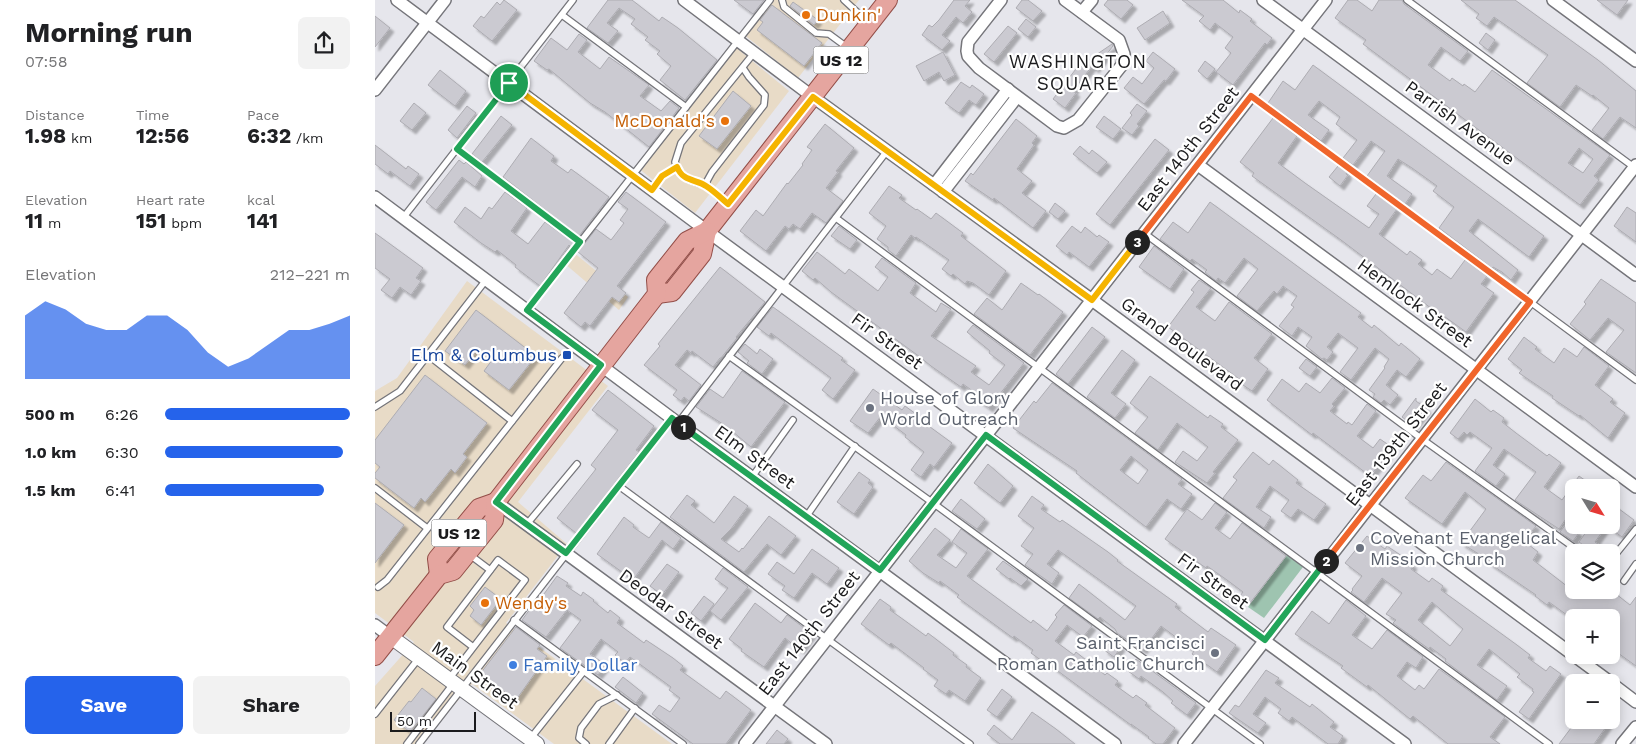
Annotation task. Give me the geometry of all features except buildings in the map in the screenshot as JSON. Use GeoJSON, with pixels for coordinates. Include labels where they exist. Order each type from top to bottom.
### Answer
{"type":"FeatureCollection","features":[{"type":"Feature","properties":{"kind":"main road","name":"US 12"},"geometry":{"type":"LineString","coordinates":[[375,656],[439,575],[453,571],[494,520],[496,502],[657,294],[656,280],[687,241],[707,231],[888,0]]}},
{"type":"Feature","properties":{"kind":"main road","name":"US 12"},"geometry":{"type":"LineString","coordinates":[[439,575],[437,559],[479,508],[496,502]]}},
{"type":"Feature","properties":{"kind":"street","name":"Fir Street"},"geometry":{"type":"LineString","coordinates":[[397,0],[707,231],[1405,744]]}},
{"type":"Feature","properties":{"kind":"street"},"geometry":{"type":"LineString","coordinates":[[375,90],[445,0]]}},
{"type":"Feature","properties":{"kind":"street","name":"Grand Boulevard"},"geometry":{"type":"LineString","coordinates":[[684,0],[813,97],[1092,300],[1599,674]]}},
{"type":"Feature","properties":{"kind":"street"},"geometry":{"type":"LineString","coordinates":[[1001,0],[968,42],[967,51],[974,64],[1057,126],[1064,128],[1078,120],[1122,65],[1124,54],[1119,40],[1071,2]]}},
{"type":"Feature","properties":{"kind":"street"},"geometry":{"type":"LineString","coordinates":[[1082,12],[1092,0]]}},
{"type":"Feature","properties":{"kind":"street","name":"Parrish Avenue"},"geometry":{"type":"LineString","coordinates":[[1263,0],[1636,275]]}},
{"type":"Feature","properties":{"kind":"street","name":"East 140th Street"},"geometry":{"type":"LineString","coordinates":[[745,744],[1326,0]]}},
{"type":"Feature","properties":{"kind":"street"},"geometry":{"type":"LineString","coordinates":[[1553,0],[1636,61]]}},
{"type":"Feature","properties":{"kind":"street"},"geometry":{"type":"LineString","coordinates":[[938,188],[1008,89]]}},
{"type":"Feature","properties":{"kind":"street"},"geometry":{"type":"LineString","coordinates":[[938,188],[1017,97]]}},
{"type":"Feature","properties":{"kind":"street","name":"Hemlock Street"},"geometry":{"type":"LineString","coordinates":[[1198,164],[1636,487]]}},
{"type":"Feature","properties":{"kind":"street","name":"East 139th Street"},"geometry":{"type":"LineString","coordinates":[[1184,744],[1635,167]]}},
{"type":"Feature","properties":{"kind":"street","name":"Elm Street"},"geometry":{"type":"LineString","coordinates":[[375,197],[1115,744]]}},
{"type":"Feature","properties":{"kind":"street","name":"Deodar Street"},"geometry":{"type":"LineString","coordinates":[[496,502],[826,744]]}},
{"type":"Feature","properties":{"kind":"street"},"geometry":{"type":"LineString","coordinates":[[375,626],[391,637]]}},
{"type":"Feature","properties":{"kind":"street","name":"Main Street"},"geometry":{"type":"LineString","coordinates":[[391,637],[534,742]]}},
{"type":"Feature","properties":{"kind":"street","name":"Grand Boulevard"},"geometry":{"type":"LineString","coordinates":[[1620,690],[1636,702]]}},
{"type":"Feature","properties":{"kind":"street"},"geometry":{"type":"LineString","coordinates":[[1622,744],[1636,726]]}},
{"type":"Feature","properties":{"kind":"lane"},"geometry":{"type":"LineString","coordinates":[[403,218],[573,0]]}},
{"type":"Feature","properties":{"kind":"lane"},"geometry":{"type":"LineString","coordinates":[[527,310],[770,0]]}},
{"type":"Feature","properties":{"kind":"lane"},"geometry":{"type":"LineString","coordinates":[[782,0],[784,7],[816,33],[829,34],[850,49]]}},
{"type":"Feature","properties":{"kind":"lane"},"geometry":{"type":"LineString","coordinates":[[844,0],[870,23]]}},
{"type":"Feature","properties":{"kind":"lane"},"geometry":{"type":"LineString","coordinates":[[1407,0],[1635,167]]}},
{"type":"Feature","properties":{"kind":"lane"},"geometry":{"type":"LineString","coordinates":[[562,15],[686,107]]}},
{"type":"Feature","properties":{"kind":"lane"},"geometry":{"type":"LineString","coordinates":[[728,204],[707,186],[689,180],[678,170],[675,162],[681,143],[754,53]]}},
{"type":"Feature","properties":{"kind":"lane"},"geometry":{"type":"LineString","coordinates":[[707,186],[707,181],[712,172],[764,105],[765,95],[743,68]]}},
{"type":"Feature","properties":{"kind":"lane"},"geometry":{"type":"LineString","coordinates":[[1251,96],[1636,380]]}},
{"type":"Feature","properties":{"kind":"lane"},"geometry":{"type":"LineString","coordinates":[[457,149],[580,242]]}},
{"type":"Feature","properties":{"kind":"lane"},"geometry":{"type":"LineString","coordinates":[[407,744],[455,684],[514,620],[619,486],[729,356],[887,151]]}},
{"type":"Feature","properties":{"kind":"lane"},"geometry":{"type":"LineString","coordinates":[[652,190],[662,176],[677,167]]}},
{"type":"Feature","properties":{"kind":"lane"},"geometry":{"type":"LineString","coordinates":[[835,218],[1549,744]]}},
{"type":"Feature","properties":{"kind":"lane"},"geometry":{"type":"LineString","coordinates":[[1144,233],[1569,544]]}},
{"type":"Feature","properties":{"kind":"lane"},"geometry":{"type":"LineString","coordinates":[[375,407],[401,391],[486,280]]}},
{"type":"Feature","properties":{"kind":"lane"},"geometry":{"type":"LineString","coordinates":[[428,355],[512,421]]}},
{"type":"Feature","properties":{"kind":"lane"},"geometry":{"type":"LineString","coordinates":[[729,356],[855,446],[1260,744]]}},
{"type":"Feature","properties":{"kind":"lane"},"geometry":{"type":"LineString","coordinates":[[376,587],[387,580],[562,358]]}},
{"type":"Feature","properties":{"kind":"lane"},"geometry":{"type":"LineString","coordinates":[[752,477],[793,420]]}},
{"type":"Feature","properties":{"kind":"lane"},"geometry":{"type":"LineString","coordinates":[[806,516],[855,446]]}},
{"type":"Feature","properties":{"kind":"lane"},"geometry":{"type":"LineString","coordinates":[[527,524],[577,464]]}},
{"type":"Feature","properties":{"kind":"lane"},"geometry":{"type":"LineString","coordinates":[[619,486],[971,744]]}},
{"type":"Feature","properties":{"kind":"lane"},"geometry":{"type":"LineString","coordinates":[[375,488],[427,528]]}},
{"type":"Feature","properties":{"kind":"lane"},"geometry":{"type":"LineString","coordinates":[[1620,549],[1636,529]]}},
{"type":"Feature","properties":{"kind":"lane"},"geometry":{"type":"LineString","coordinates":[[467,553],[490,570]]}},
{"type":"Feature","properties":{"kind":"lane"},"geometry":{"type":"LineString","coordinates":[[419,744],[455,684],[473,647],[525,580],[498,560],[447,627],[473,647]]}},
{"type":"Feature","properties":{"kind":"lane"},"geometry":{"type":"LineString","coordinates":[[1624,580],[1636,564]]}},
{"type":"Feature","properties":{"kind":"lane"},"geometry":{"type":"LineString","coordinates":[[514,620],[683,744]]}},
{"type":"Feature","properties":{"kind":"lane"},"geometry":{"type":"LineString","coordinates":[[375,714],[419,658]]}},
{"type":"Feature","properties":{"kind":"lane"},"geometry":{"type":"LineString","coordinates":[[534,742],[584,671]]}},
{"type":"Feature","properties":{"kind":"lane"},"geometry":{"type":"LineString","coordinates":[[586,744],[579,738],[581,728],[599,704],[617,695]]}},
{"type":"Feature","properties":{"kind":"lane"},"geometry":{"type":"LineString","coordinates":[[609,744],[635,708]]}},
{"type":"Feature","properties":{"kind":"shaded area"},"geometry":{"type":"Polygon","coordinates":[[[770,0],[859,0],[798,78],[743,34],[770,0]]]}},
{"type":"Feature","properties":{"kind":"shaded area"},"geometry":{"type":"Polygon","coordinates":[[[734,46],[789,91],[695,213],[638,168],[734,46]]]}},
{"type":"Feature","properties":{"kind":"shaded area"},"geometry":{"type":"Polygon","coordinates":[[[573,252],[628,297],[619,310],[564,263],[573,252]]]}},
{"type":"Feature","properties":{"kind":"shaded area"},"geometry":{"type":"Polygon","coordinates":[[[467,281],[608,386],[518,502],[567,544],[506,623],[672,744],[554,744],[472,684],[421,744],[375,744],[375,686],[414,642],[375,613],[375,391],[397,378],[467,281]]]}},
{"type":"Feature","properties":{"kind":"green space"},"geometry":{"type":"Polygon","coordinates":[[[1287,555],[1303,567],[1264,618],[1248,607],[1287,555]]]}},
{"type":"Feature","properties":{"kind":"place","name":"Dunkin'"},"geometry":{"type":"Point","coordinates":[806,15]}},
{"type":"Feature","properties":{"kind":"place","name":"McDonald's"},"geometry":{"type":"Point","coordinates":[725,121]}},
{"type":"Feature","properties":{"kind":"place","name":"Elm & Columbus"},"geometry":{"type":"Point","coordinates":[567,355]}},
{"type":"Feature","properties":{"kind":"place","name":"House of Glory World Outreach"},"geometry":{"type":"Point","coordinates":[870,408]}},
{"type":"Feature","properties":{"kind":"place","name":"Covenant Evangelical Mission Church"},"geometry":{"type":"Point","coordinates":[1360,548]}},
{"type":"Feature","properties":{"kind":"place","name":"Wendy's"},"geometry":{"type":"Point","coordinates":[485,603]}},
{"type":"Feature","properties":{"kind":"place","name":"Saint Francisci Roman Catholic Church"},"geometry":{"type":"Point","coordinates":[1215,653]}},
{"type":"Feature","properties":{"kind":"place","name":"Family Dollar"},"geometry":{"type":"Point","coordinates":[513,665]}},
{"type":"Feature","properties":{"kind":"district","name":"WASHINGTON SQUARE"},"geometry":{"type":"Point","coordinates":[1078,72]}},
{"type":"Feature","properties":{"kind":"route"},"geometry":{"type":"LineString","coordinates":[[509,83],[652,190],[662,176],[677,167],[689,180],[707,186],[728,204],[813,97],[1092,300],[1251,96],[1530,302],[1265,640],[986,435],[880,570],[672,418],[566,553],[496,502],[601,365],[527,310],[580,242],[457,149],[509,83]]}}]}
